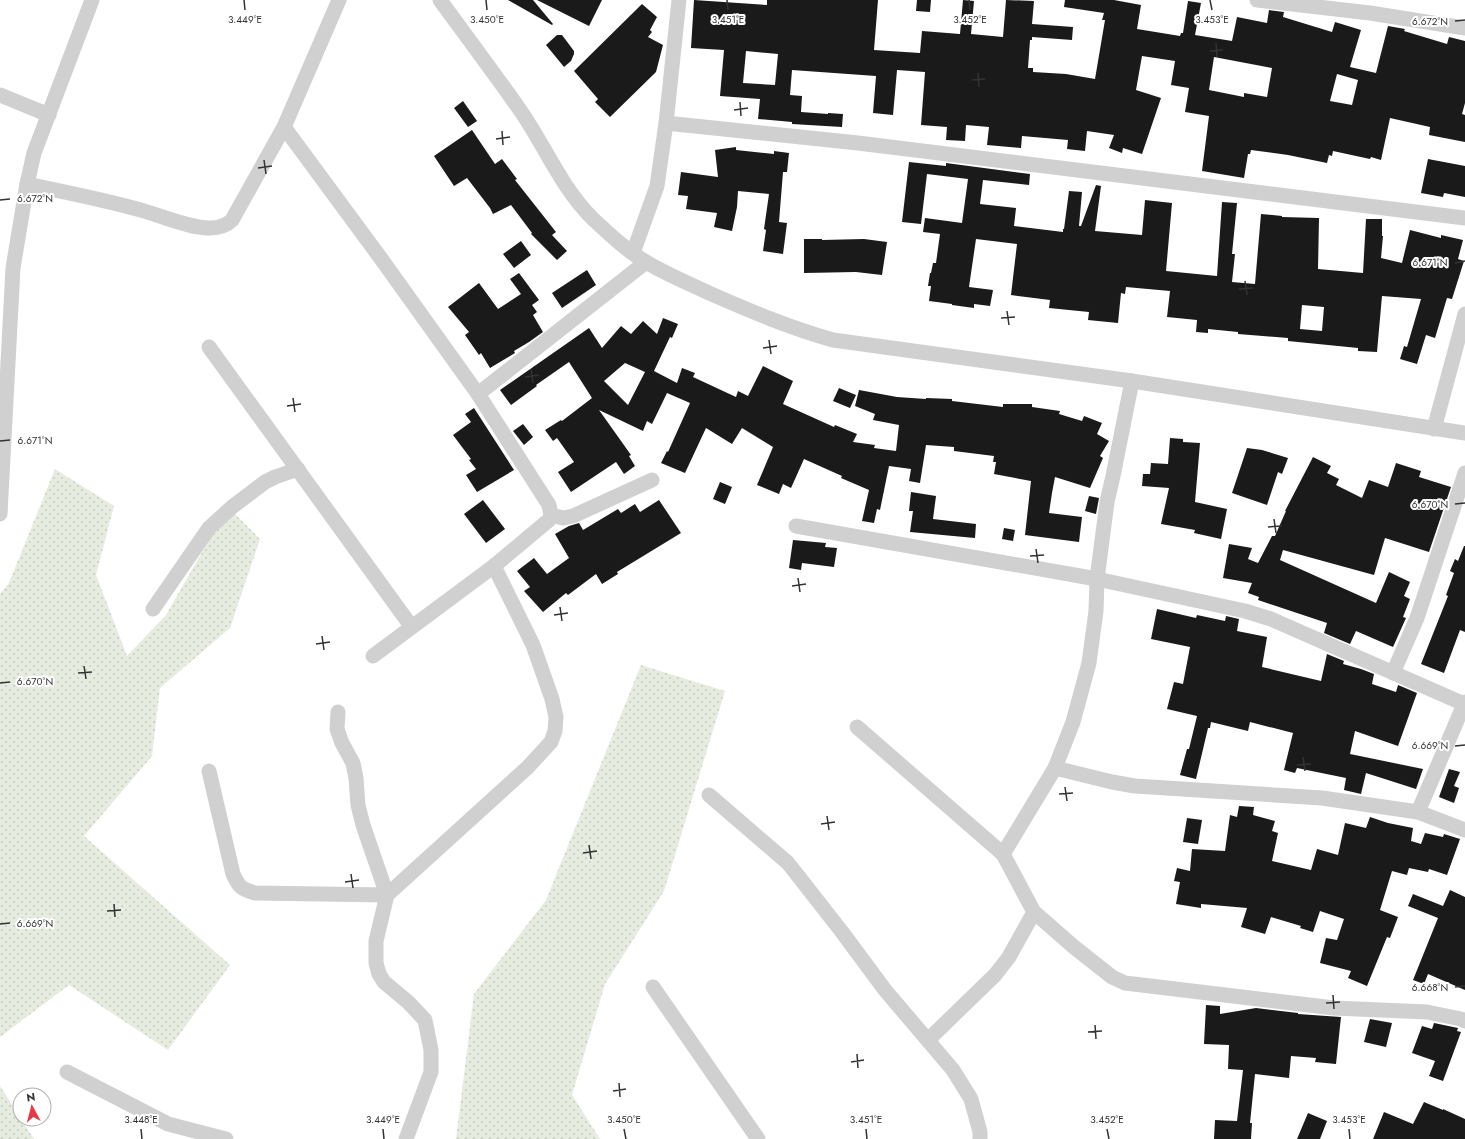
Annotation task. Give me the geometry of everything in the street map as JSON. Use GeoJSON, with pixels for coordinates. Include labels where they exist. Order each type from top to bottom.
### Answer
{"type":"FeatureCollection","features":[{"type":"Feature","properties":{"kind":"street"},"geometry":{"type":"LineString","coordinates":[[0,514],[13,268],[27,184],[34,153],[92,0]]}},
{"type":"Feature","properties":{"kind":"street"},"geometry":{"type":"LineString","coordinates":[[27,184],[136,208],[193,226],[209,228],[228,224],[232,220],[284,127],[339,0]]}},
{"type":"Feature","properties":{"kind":"street"},"geometry":{"type":"LineString","coordinates":[[440,0],[521,111],[552,164],[573,196],[592,217],[633,253],[646,262],[680,280],[774,321],[800,331],[833,340],[1132,381],[1465,433]]}},
{"type":"Feature","properties":{"kind":"street"},"geometry":{"type":"LineString","coordinates":[[633,253],[657,186],[666,123],[679,0]]}},
{"type":"Feature","properties":{"kind":"street"},"geometry":{"type":"LineString","coordinates":[[1257,0],[1370,13],[1465,28]]}},
{"type":"Feature","properties":{"kind":"street"},"geometry":{"type":"LineString","coordinates":[[0,95],[49,115]]}},
{"type":"Feature","properties":{"kind":"street"},"geometry":{"type":"LineString","coordinates":[[666,123],[858,143],[1465,218]]}},
{"type":"Feature","properties":{"kind":"street"},"geometry":{"type":"LineString","coordinates":[[284,127],[478,394],[549,505],[551,515],[549,520],[494,566],[411,626],[373,656]]}},
{"type":"Feature","properties":{"kind":"street"},"geometry":{"type":"LineString","coordinates":[[478,394],[646,262]]}},
{"type":"Feature","properties":{"kind":"street"},"geometry":{"type":"LineString","coordinates":[[1434,428],[1465,314]]}},
{"type":"Feature","properties":{"kind":"street"},"geometry":{"type":"LineString","coordinates":[[209,347],[411,626]]}},
{"type":"Feature","properties":{"kind":"street"},"geometry":{"type":"LineString","coordinates":[[1003,854],[1055,768],[1073,722],[1089,664],[1096,611],[1097,579],[1106,502],[1113,476],[1132,381]]}},
{"type":"Feature","properties":{"kind":"street"},"geometry":{"type":"LineString","coordinates":[[153,609],[209,528],[232,507],[265,482],[275,477],[298,470]]}},
{"type":"Feature","properties":{"kind":"street"},"geometry":{"type":"LineString","coordinates":[[1393,673],[1417,618],[1465,473]]}},
{"type":"Feature","properties":{"kind":"street"},"geometry":{"type":"LineString","coordinates":[[551,515],[563,518],[572,516],[652,480]]}},
{"type":"Feature","properties":{"kind":"street"},"geometry":{"type":"LineString","coordinates":[[796,526],[1097,579],[1245,611],[1271,619],[1464,703],[1418,812]]}},
{"type":"Feature","properties":{"kind":"street"},"geometry":{"type":"LineString","coordinates":[[209,771],[233,874],[238,884],[244,890],[255,893],[387,895],[527,768],[550,742],[555,731],[556,717],[552,699],[533,645],[494,566]]}},
{"type":"Feature","properties":{"kind":"street"},"geometry":{"type":"LineString","coordinates":[[338,712],[337,729],[352,763],[363,825],[387,895],[376,941],[377,968],[384,982],[408,1002],[424,1020],[431,1050],[431,1072],[406,1139]]}},
{"type":"Feature","properties":{"kind":"street"},"geometry":{"type":"LineString","coordinates":[[857,727],[1003,854],[1034,912],[1074,948],[1112,977],[1125,984],[1334,1008],[1427,1012],[1465,1021]]}},
{"type":"Feature","properties":{"kind":"street"},"geometry":{"type":"LineString","coordinates":[[1055,768],[1135,786],[1322,798],[1418,812],[1465,830]]}},
{"type":"Feature","properties":{"kind":"street"},"geometry":{"type":"LineString","coordinates":[[709,795],[788,863],[886,990],[953,1070],[971,1099],[980,1132],[980,1139]]}},
{"type":"Feature","properties":{"kind":"street"},"geometry":{"type":"LineString","coordinates":[[928,1040],[995,975],[1009,957],[1034,912]]}},
{"type":"Feature","properties":{"kind":"street"},"geometry":{"type":"LineString","coordinates":[[653,987],[758,1139]]}},
{"type":"Feature","properties":{"kind":"street"},"geometry":{"type":"LineString","coordinates":[[67,1072],[168,1124],[226,1139]]}},
{"type":"Feature","properties":{"kind":"shaded area"},"geometry":{"type":"Polygon","coordinates":[[[55,469],[114,506],[96,575],[127,656],[166,615],[228,507],[260,539],[230,628],[160,688],[152,756],[84,836],[230,965],[168,1050],[69,985],[0,1037],[0,594],[9,583],[55,469]]]}},
{"type":"Feature","properties":{"kind":"shaded area"},"geometry":{"type":"Polygon","coordinates":[[[641,665],[725,691],[664,891],[605,984],[572,1095],[600,1139],[456,1139],[474,994],[546,900],[641,665]]]}},
{"type":"Feature","properties":{"kind":"shaded area"},"geometry":{"type":"Polygon","coordinates":[[[0,1086],[12,1105],[12,1127],[26,1127],[34,1139],[0,1139],[0,1086]]]}},
{"type":"Feature","properties":{"kind":"building"},"geometry":{"type":"Polygon","coordinates":[[[508,0],[533,0],[553,24],[552,25],[508,0]]]}},
{"type":"Feature","properties":{"kind":"building"},"geometry":{"type":"Polygon","coordinates":[[[537,0],[602,0],[589,26],[537,0]]]}},
{"type":"Feature","properties":{"kind":"building"},"geometry":{"type":"Polygon","coordinates":[[[694,0],[767,5],[767,0],[878,0],[874,50],[920,53],[922,31],[960,34],[963,0],[974,1],[971,34],[1003,37],[1006,0],[1034,1],[1032,24],[1073,27],[1072,40],[1032,37],[1032,40],[1030,40],[1028,68],[1033,68],[1033,72],[1066,74],[1095,79],[1105,20],[1102,20],[1104,13],[1064,7],[1065,0],[1114,0],[1141,5],[1137,29],[1180,36],[1181,33],[1183,33],[1188,1],[1201,3],[1195,35],[1232,41],[1237,17],[1267,23],[1269,10],[1284,12],[1283,17],[1332,32],[1335,22],[1361,30],[1350,67],[1376,73],[1388,26],[1405,29],[1404,31],[1447,44],[1449,37],[1465,41],[1465,103],[1462,114],[1465,115],[1465,142],[1429,135],[1430,127],[1390,118],[1381,160],[1333,151],[1332,156],[1329,155],[1327,163],[1288,155],[1251,150],[1250,154],[1248,154],[1244,178],[1202,171],[1209,116],[1185,112],[1189,88],[1171,85],[1175,61],[1142,56],[1136,90],[1161,98],[1142,154],[1123,148],[1122,153],[1109,148],[1114,135],[1087,131],[1085,151],[1067,149],[1068,140],[1022,136],[1021,148],[987,145],[989,127],[966,125],[965,141],[946,140],[947,127],[921,125],[925,72],[897,70],[893,115],[873,113],[876,76],[792,70],[790,95],[802,96],[801,112],[843,114],[842,127],[792,124],[792,122],[758,119],[760,99],[720,96],[724,50],[691,48],[694,0]],[[746,51],[743,83],[775,85],[778,54],[746,51]],[[1214,57],[1209,90],[1244,97],[1244,93],[1267,97],[1272,68],[1214,57]],[[1337,74],[1330,101],[1352,105],[1358,80],[1337,74]]]}},
{"type":"Feature","properties":{"kind":"building"},"geometry":{"type":"Polygon","coordinates":[[[917,0],[931,0],[930,12],[916,11],[917,0]]]}},
{"type":"Feature","properties":{"kind":"building"},"geometry":{"type":"Polygon","coordinates":[[[642,4],[657,17],[650,30],[652,32],[648,37],[663,45],[656,72],[610,117],[595,102],[598,99],[574,71],[642,4]]]}},
{"type":"Feature","properties":{"kind":"building"},"geometry":{"type":"Polygon","coordinates":[[[557,35],[562,35],[574,51],[571,61],[564,67],[546,45],[557,35]]]}},
{"type":"Feature","properties":{"kind":"building"},"geometry":{"type":"Polygon","coordinates":[[[463,101],[477,121],[468,127],[454,108],[463,101]]]}},
{"type":"Feature","properties":{"kind":"building"},"geometry":{"type":"Polygon","coordinates":[[[472,130],[495,164],[502,159],[517,179],[515,180],[556,232],[552,235],[567,251],[557,260],[531,234],[532,233],[511,205],[493,214],[467,178],[454,186],[434,156],[472,130]]]}},
{"type":"Feature","properties":{"kind":"building"},"geometry":{"type":"Polygon","coordinates":[[[736,147],[736,150],[774,154],[774,151],[789,153],[787,172],[783,172],[779,222],[787,223],[783,254],[763,251],[766,230],[764,229],[769,194],[738,191],[737,207],[732,231],[714,227],[717,213],[686,209],[688,196],[678,195],[681,172],[718,177],[715,150],[736,147]]]}},
{"type":"Feature","properties":{"kind":"building"},"geometry":{"type":"Polygon","coordinates":[[[1428,159],[1465,166],[1465,197],[1444,193],[1443,197],[1421,193],[1428,159]]]}},
{"type":"Feature","properties":{"kind":"building"},"geometry":{"type":"Polygon","coordinates":[[[909,162],[946,166],[946,163],[1030,174],[1029,185],[983,180],[980,204],[1016,208],[1014,226],[1063,232],[1069,191],[1082,192],[1079,226],[1081,226],[1096,185],[1101,186],[1095,231],[1142,235],[1145,200],[1172,203],[1166,271],[1217,276],[1222,202],[1237,203],[1232,254],[1235,254],[1232,282],[1255,284],[1261,214],[1282,217],[1319,218],[1318,269],[1363,273],[1366,219],[1382,219],[1383,236],[1381,258],[1402,263],[1410,230],[1441,238],[1441,235],[1463,240],[1458,259],[1464,261],[1452,299],[1447,298],[1435,338],[1426,335],[1417,364],[1400,359],[1404,346],[1407,347],[1421,299],[1382,296],[1377,352],[1358,351],[1358,348],[1288,341],[1288,338],[1238,334],[1238,332],[1208,329],[1208,333],[1196,332],[1197,320],[1167,317],[1170,291],[1126,287],[1125,294],[1121,293],[1118,323],[1088,320],[1089,312],[1049,308],[1050,300],[1011,295],[1017,244],[976,239],[969,287],[993,290],[990,306],[974,304],[974,308],[929,301],[931,286],[928,286],[930,273],[933,263],[936,263],[940,234],[923,232],[925,218],[962,223],[968,179],[927,174],[921,224],[902,222],[909,162]],[[1302,305],[1300,329],[1322,331],[1324,307],[1302,305]]]}},
{"type":"Feature","properties":{"kind":"building"},"geometry":{"type":"Polygon","coordinates":[[[804,239],[864,239],[887,242],[882,275],[856,272],[804,273],[804,239]]]}},
{"type":"Feature","properties":{"kind":"building"},"geometry":{"type":"Polygon","coordinates":[[[521,241],[531,255],[514,268],[503,254],[521,241]]]}},
{"type":"Feature","properties":{"kind":"building"},"geometry":{"type":"Polygon","coordinates":[[[587,270],[596,285],[562,308],[552,293],[587,270]]]}},
{"type":"Feature","properties":{"kind":"building"},"geometry":{"type":"Polygon","coordinates":[[[519,273],[539,300],[532,305],[537,312],[533,315],[543,332],[514,351],[515,353],[490,368],[481,353],[479,355],[465,335],[469,332],[448,307],[479,283],[498,309],[521,294],[510,279],[519,273]]]}},
{"type":"Feature","properties":{"kind":"building"},"geometry":{"type":"Polygon","coordinates":[[[663,318],[678,324],[672,338],[670,337],[654,371],[677,383],[682,368],[695,373],[693,377],[736,397],[738,391],[748,396],[763,366],[793,381],[783,404],[834,427],[835,425],[857,434],[853,442],[875,445],[874,448],[896,451],[899,425],[873,420],[875,414],[855,406],[859,390],[897,397],[952,399],[952,401],[1003,407],[1003,404],[1032,404],[1032,407],[1060,411],[1059,414],[1082,421],[1084,416],[1102,423],[1097,434],[1109,441],[1100,456],[1103,458],[1090,488],[1055,477],[1049,513],[1082,517],[1079,542],[1025,535],[1031,481],[994,474],[996,462],[993,462],[994,456],[954,451],[954,447],[926,445],[920,483],[909,481],[911,469],[889,466],[880,510],[877,509],[874,523],[862,521],[869,490],[841,478],[842,476],[804,459],[791,488],[783,484],[779,494],[757,485],[773,447],[742,428],[732,444],[706,428],[685,473],[661,463],[667,451],[668,452],[690,403],[667,393],[652,424],[647,421],[643,431],[599,410],[631,455],[629,456],[635,466],[624,474],[616,462],[571,492],[558,472],[574,462],[557,438],[553,441],[545,430],[561,420],[562,421],[592,398],[569,362],[511,405],[500,390],[589,328],[602,348],[621,326],[631,334],[643,321],[657,334],[663,318]],[[625,363],[604,381],[628,405],[645,372],[625,363]]]}},
{"type":"Feature","properties":{"kind":"building"},"geometry":{"type":"Polygon","coordinates":[[[839,388],[856,395],[850,408],[833,401],[839,388]]]}},
{"type":"Feature","properties":{"kind":"building"},"geometry":{"type":"Polygon","coordinates":[[[474,408],[514,470],[477,492],[466,475],[476,469],[469,460],[471,459],[453,435],[471,422],[465,414],[474,408]]]}},
{"type":"Feature","properties":{"kind":"building"},"geometry":{"type":"Polygon","coordinates":[[[523,424],[533,437],[524,445],[513,431],[523,424]]]}},
{"type":"Feature","properties":{"kind":"building"},"geometry":{"type":"Polygon","coordinates":[[[1170,438],[1183,439],[1183,442],[1200,443],[1195,502],[1227,509],[1221,539],[1194,533],[1195,530],[1161,524],[1169,488],[1142,486],[1143,474],[1150,474],[1151,463],[1168,464],[1170,438]]]}},
{"type":"Feature","properties":{"kind":"building"},"geometry":{"type":"Polygon","coordinates":[[[1247,448],[1262,450],[1288,458],[1282,474],[1278,472],[1267,505],[1232,493],[1247,448]]]}},
{"type":"Feature","properties":{"kind":"building"},"geometry":{"type":"Polygon","coordinates":[[[1313,457],[1331,466],[1327,473],[1339,479],[1336,485],[1362,498],[1369,480],[1388,487],[1396,463],[1421,471],[1419,477],[1451,487],[1429,552],[1385,538],[1374,575],[1283,550],[1280,560],[1376,603],[1389,572],[1410,582],[1404,596],[1410,599],[1403,617],[1406,618],[1393,647],[1356,631],[1350,644],[1324,633],[1327,623],[1258,600],[1259,597],[1248,593],[1252,583],[1223,578],[1229,544],[1252,548],[1248,559],[1258,563],[1272,536],[1275,536],[1285,511],[1313,457]]]}},
{"type":"Feature","properties":{"kind":"building"},"geometry":{"type":"Polygon","coordinates":[[[720,482],[732,487],[725,504],[713,499],[720,482]]]}},
{"type":"Feature","properties":{"kind":"building"},"geometry":{"type":"Polygon","coordinates":[[[911,492],[936,496],[933,519],[976,524],[975,538],[910,532],[913,511],[909,511],[911,492]]]}},
{"type":"Feature","properties":{"kind":"building"},"geometry":{"type":"Polygon","coordinates":[[[1089,496],[1099,498],[1096,514],[1085,511],[1089,496]]]}},
{"type":"Feature","properties":{"kind":"building"},"geometry":{"type":"Polygon","coordinates":[[[483,500],[505,529],[486,543],[464,514],[483,500]]]}},
{"type":"Feature","properties":{"kind":"building"},"geometry":{"type":"Polygon","coordinates":[[[659,500],[681,533],[617,572],[618,574],[602,584],[596,574],[568,595],[566,593],[543,612],[524,591],[530,587],[517,571],[534,558],[547,574],[569,558],[555,534],[569,526],[579,523],[583,530],[618,509],[621,513],[635,504],[640,512],[659,500]]]}},
{"type":"Feature","properties":{"kind":"building"},"geometry":{"type":"Polygon","coordinates":[[[1004,528],[1015,530],[1013,541],[1002,539],[1004,528]]]}},
{"type":"Feature","properties":{"kind":"building"},"geometry":{"type":"Polygon","coordinates":[[[793,540],[826,543],[825,547],[837,548],[834,567],[802,563],[801,570],[789,568],[793,540]]]}},
{"type":"Feature","properties":{"kind":"building"},"geometry":{"type":"Polygon","coordinates":[[[1464,546],[1465,632],[1460,630],[1444,673],[1421,664],[1448,596],[1446,595],[1454,573],[1450,571],[1455,559],[1458,561],[1464,546]]]}},
{"type":"Feature","properties":{"kind":"building"},"geometry":{"type":"Polygon","coordinates":[[[1157,609],[1196,618],[1197,615],[1225,621],[1226,616],[1239,619],[1237,631],[1267,637],[1262,667],[1321,681],[1327,654],[1344,661],[1343,664],[1374,674],[1372,684],[1396,692],[1398,685],[1417,693],[1398,746],[1355,731],[1350,754],[1423,769],[1416,789],[1366,773],[1361,794],[1344,790],[1346,778],[1297,768],[1295,773],[1284,770],[1293,733],[1250,722],[1248,731],[1211,722],[1210,728],[1208,728],[1196,779],[1180,775],[1187,749],[1189,749],[1197,716],[1167,709],[1174,682],[1183,684],[1190,647],[1151,639],[1157,609]]]}},
{"type":"Feature","properties":{"kind":"building"},"geometry":{"type":"Polygon","coordinates":[[[1449,769],[1460,772],[1454,786],[1459,788],[1454,803],[1439,797],[1449,769]]]}},
{"type":"Feature","properties":{"kind":"building"},"geometry":{"type":"Polygon","coordinates":[[[1239,806],[1254,807],[1253,815],[1275,821],[1272,831],[1278,833],[1272,861],[1311,870],[1317,849],[1338,855],[1345,823],[1366,828],[1370,817],[1388,823],[1413,828],[1411,841],[1421,844],[1425,833],[1443,837],[1444,834],[1460,839],[1447,875],[1429,869],[1428,872],[1409,868],[1407,875],[1392,871],[1380,910],[1398,917],[1390,938],[1387,937],[1367,986],[1348,978],[1351,971],[1320,963],[1326,938],[1337,940],[1344,919],[1320,911],[1313,932],[1300,928],[1301,926],[1271,917],[1265,934],[1241,927],[1247,908],[1201,904],[1201,908],[1176,904],[1180,882],[1174,881],[1177,868],[1190,871],[1192,849],[1225,851],[1230,815],[1237,817],[1239,806]]]}},
{"type":"Feature","properties":{"kind":"building"},"geometry":{"type":"Polygon","coordinates":[[[1187,818],[1202,820],[1198,844],[1183,842],[1187,818]]]}},
{"type":"Feature","properties":{"kind":"building"},"geometry":{"type":"Polygon","coordinates":[[[1450,890],[1465,897],[1465,990],[1428,974],[1424,984],[1413,980],[1438,918],[1408,906],[1413,894],[1443,906],[1450,890]]]}},
{"type":"Feature","properties":{"kind":"building"},"geometry":{"type":"Polygon","coordinates":[[[1206,1005],[1220,1006],[1220,1014],[1256,1008],[1298,1014],[1341,1017],[1336,1064],[1315,1062],[1316,1058],[1291,1056],[1289,1078],[1255,1074],[1250,1123],[1252,1123],[1251,1139],[1214,1139],[1215,1120],[1237,1121],[1243,1070],[1228,1069],[1229,1045],[1204,1044],[1206,1005]]]}},
{"type":"Feature","properties":{"kind":"building"},"geometry":{"type":"Polygon","coordinates":[[[1370,1019],[1392,1023],[1386,1047],[1364,1042],[1370,1019]]]}},
{"type":"Feature","properties":{"kind":"building"},"geometry":{"type":"Polygon","coordinates":[[[1434,1023],[1458,1028],[1457,1031],[1461,1032],[1443,1081],[1429,1076],[1435,1061],[1412,1053],[1422,1026],[1432,1029],[1434,1023]]]}},
{"type":"Feature","properties":{"kind":"building"},"geometry":{"type":"Polygon","coordinates":[[[1424,1102],[1465,1119],[1465,1139],[1373,1139],[1384,1112],[1413,1124],[1424,1102]]]}},
{"type":"Feature","properties":{"kind":"building"},"geometry":{"type":"Polygon","coordinates":[[[1308,1113],[1327,1121],[1320,1139],[1297,1139],[1308,1113]]]}}]}
